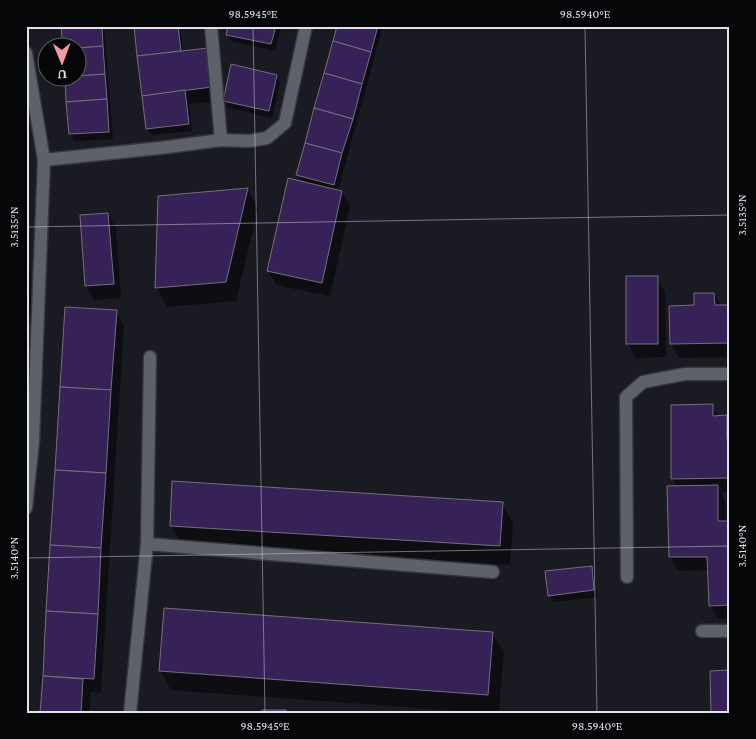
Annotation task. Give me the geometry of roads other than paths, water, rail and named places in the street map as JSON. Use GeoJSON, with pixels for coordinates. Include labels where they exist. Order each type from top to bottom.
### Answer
{"type":"FeatureCollection","features":[{"type":"Feature","properties":{"kind":"street"},"geometry":{"type":"LineString","coordinates":[[210,26],[221,140]]}},
{"type":"Feature","properties":{"kind":"street"},"geometry":{"type":"LineString","coordinates":[[44,160],[221,140],[249,141],[267,138],[285,123],[306,26]]}},
{"type":"Feature","properties":{"kind":"street"},"geometry":{"type":"LineString","coordinates":[[26,53],[44,160],[33,441],[26,508]]}},
{"type":"Feature","properties":{"kind":"street"},"geometry":{"type":"LineString","coordinates":[[130,713],[147,544],[150,357]]}},
{"type":"Feature","properties":{"kind":"street"},"geometry":{"type":"LineString","coordinates":[[627,576],[626,397],[643,382],[685,374],[730,374]]}},
{"type":"Feature","properties":{"kind":"street"},"geometry":{"type":"LineString","coordinates":[[147,544],[493,572]]}},
{"type":"Feature","properties":{"kind":"street"},"geometry":{"type":"LineString","coordinates":[[702,632],[730,631]]}}]}
